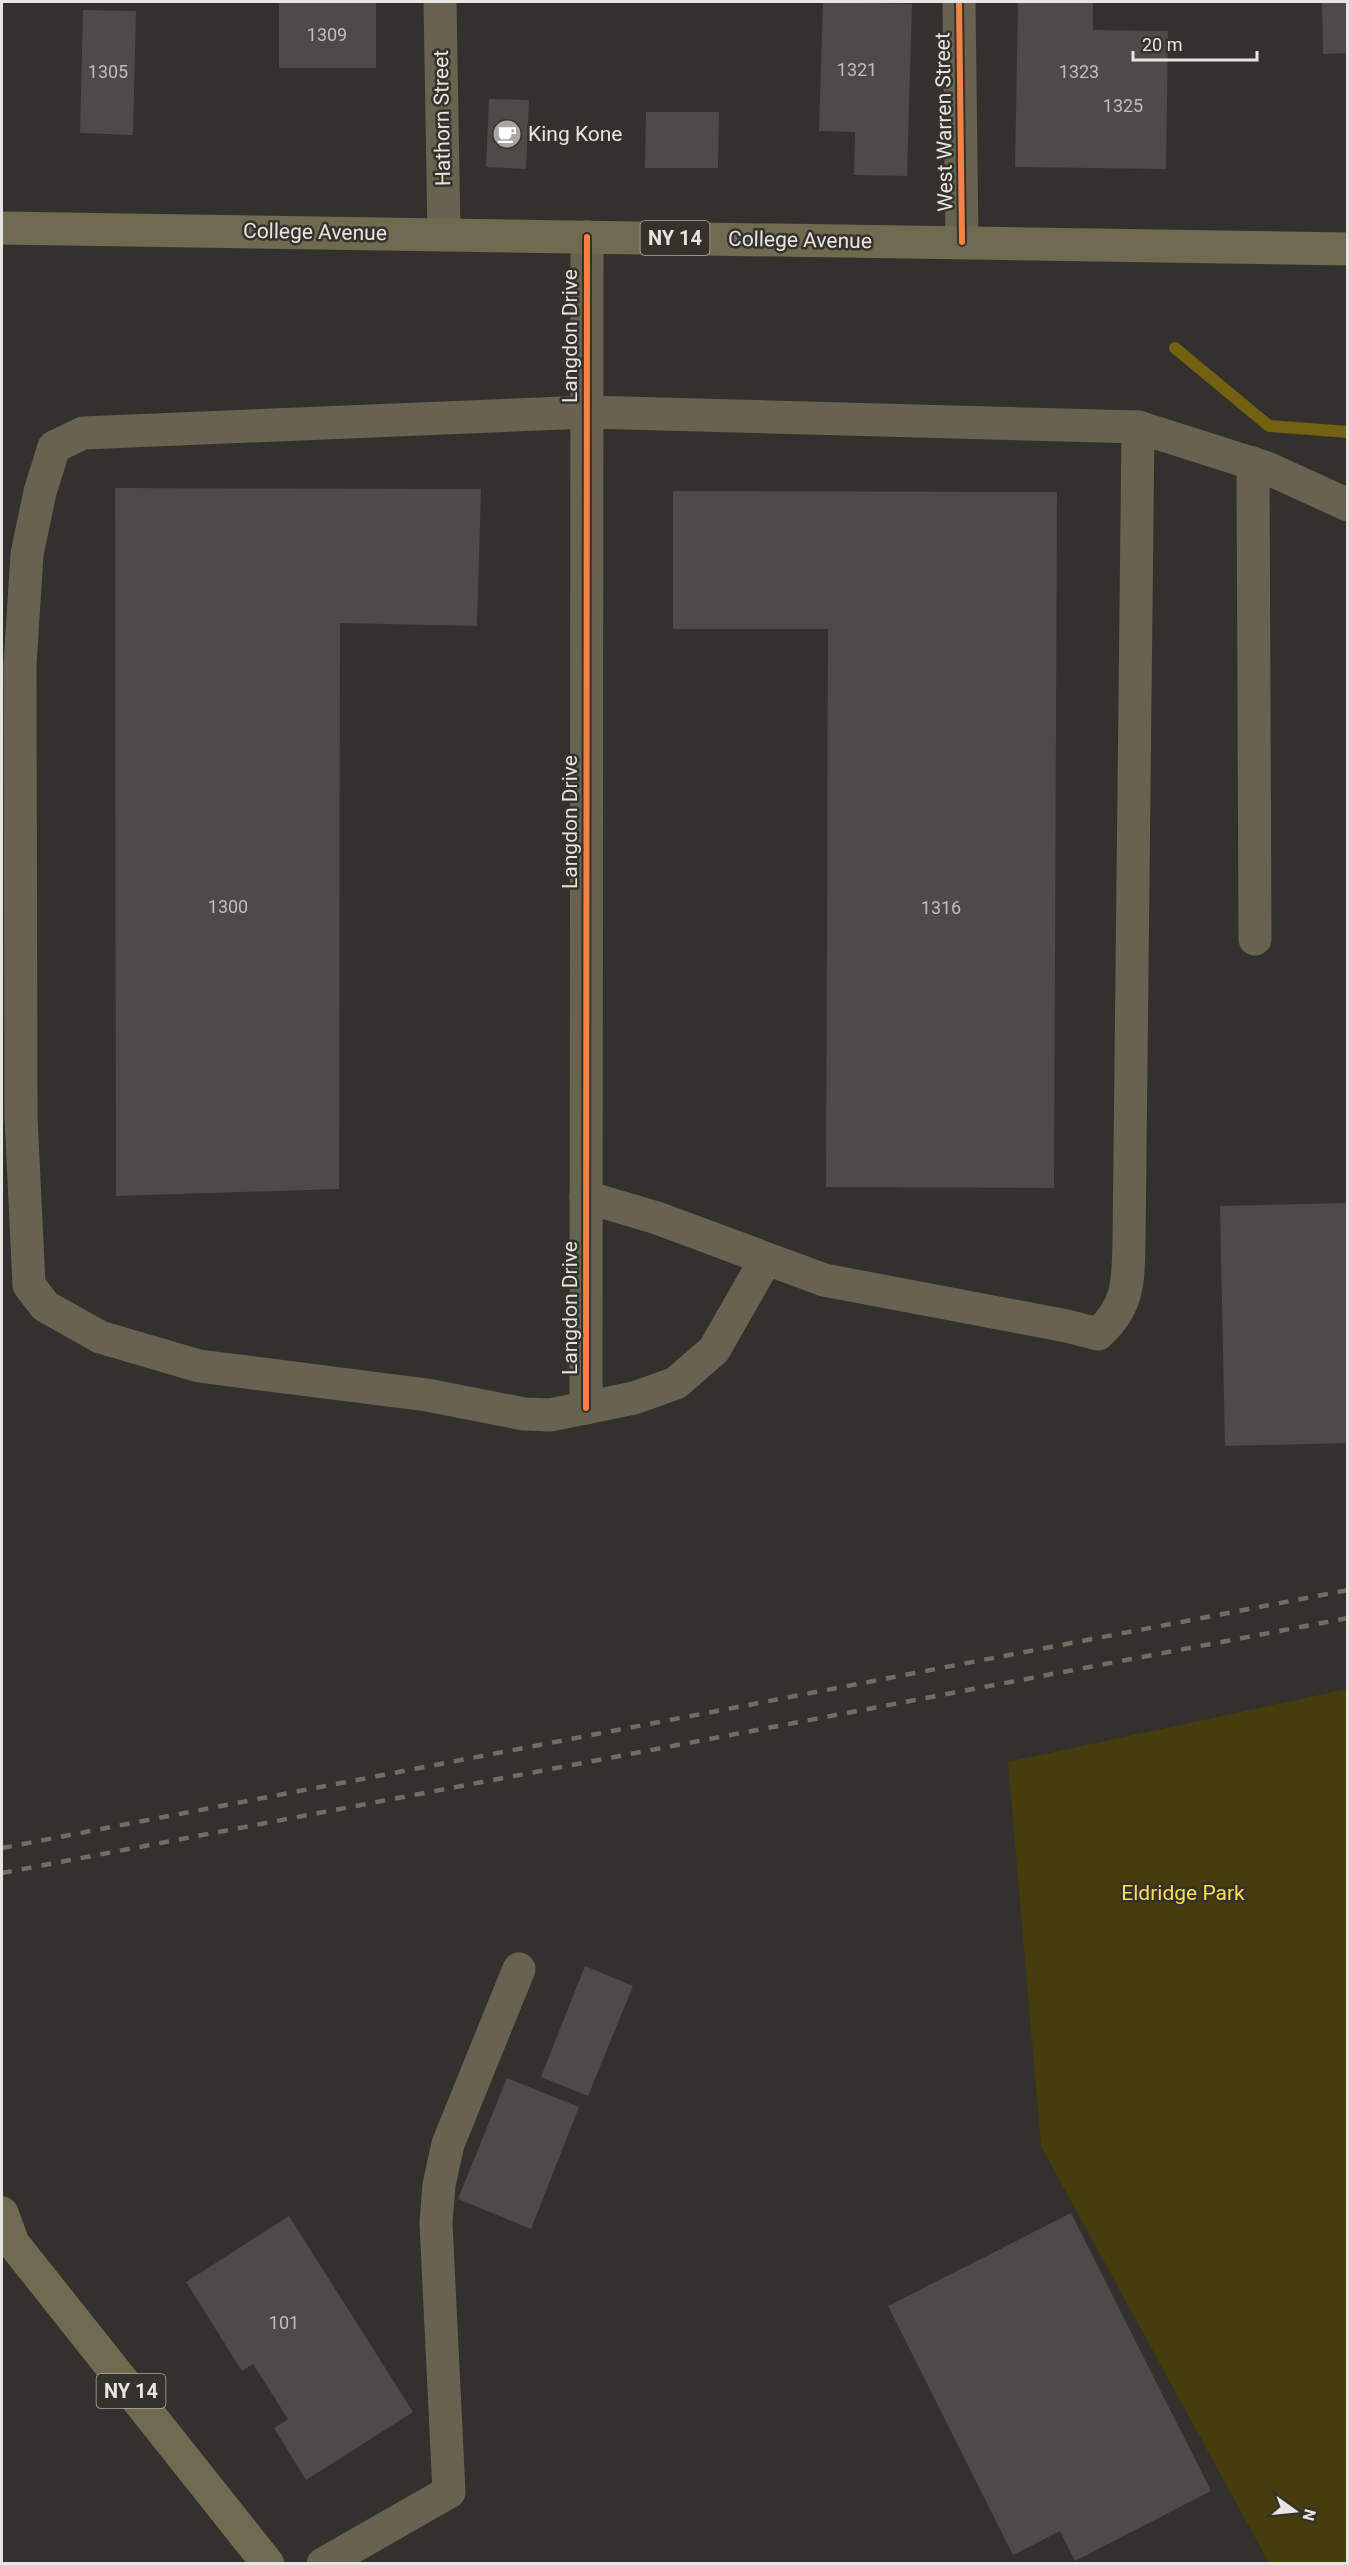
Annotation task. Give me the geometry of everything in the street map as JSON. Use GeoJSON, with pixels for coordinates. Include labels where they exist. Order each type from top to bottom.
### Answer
{"type":"FeatureCollection","features":[{"type":"Feature","properties":{"kind":"main road","name":"College Avenue"},"geometry":{"type":"LineString","coordinates":[[2,228],[1347,249]]}},
{"type":"Feature","properties":{"kind":"main road","name":"NY 14"},"geometry":{"type":"LineString","coordinates":[[2,2213],[13,2243],[268,2564]]}},
{"type":"Feature","properties":{"kind":"street","name":"Hathorn Street"},"geometry":{"type":"LineString","coordinates":[[440,2],[444,234]]}},
{"type":"Feature","properties":{"kind":"street","name":"West Warren Street"},"geometry":{"type":"LineString","coordinates":[[959,2],[962,242]]}},
{"type":"Feature","properties":{"kind":"street","name":"Langdon Drive"},"geometry":{"type":"LineString","coordinates":[[586,1408],[587,237]]}},
{"type":"Feature","properties":{"kind":"street"},"geometry":{"type":"LineString","coordinates":[[766,1258],[714,1350],[676,1383],[634,1398],[550,1415],[524,1414],[427,1395],[199,1366],[100,1336],[45,1306],[29,1285],[11,1117],[20,665],[27,554],[40,492],[54,447],[83,433],[587,412],[1138,427],[1253,463],[1347,505]]}},
{"type":"Feature","properties":{"kind":"street"},"geometry":{"type":"LineString","coordinates":[[586,1197],[657,1218],[824,1280],[1067,1326],[1098,1334],[1113,1321],[1128,1289],[1138,427]]}},
{"type":"Feature","properties":{"kind":"street"},"geometry":{"type":"LineString","coordinates":[[1253,463],[1255,939]]}},
{"type":"Feature","properties":{"kind":"street"},"geometry":{"type":"LineString","coordinates":[[323,2564],[449,2492],[436,2223],[439,2185],[448,2144],[519,1970]]}},
{"type":"Feature","properties":{"kind":"green space","name":"Eldridge Park"},"geometry":{"type":"Polygon","coordinates":[[[1347,1689],[1347,2563],[1269,2563],[1041,2146],[1008,1762],[1347,1689]]]}},
{"type":"Feature","properties":{"kind":"building"},"geometry":{"type":"Polygon","coordinates":[[[279,2],[376,2],[376,68],[279,68],[279,2]]]}},
{"type":"Feature","properties":{"kind":"building"},"geometry":{"type":"Polygon","coordinates":[[[823,2],[912,4],[907,176],[854,175],[855,132],[819,131],[823,2]]]}},
{"type":"Feature","properties":{"kind":"building"},"geometry":{"type":"Polygon","coordinates":[[[1018,2],[1093,2],[1093,30],[1168,31],[1166,169],[1015,167],[1018,2]]]}},
{"type":"Feature","properties":{"kind":"building"},"geometry":{"type":"Polygon","coordinates":[[[1322,2],[1348,2],[1348,53],[1323,54],[1322,2]]]}},
{"type":"Feature","properties":{"kind":"building"},"geometry":{"type":"Polygon","coordinates":[[[83,10],[136,11],[133,135],[80,133],[83,10]]]}},
{"type":"Feature","properties":{"kind":"building","name":"King Kone"},"geometry":{"type":"Polygon","coordinates":[[[489,99],[529,100],[526,169],[486,167],[489,99]]]}},
{"type":"Feature","properties":{"kind":"building"},"geometry":{"type":"Polygon","coordinates":[[[646,112],[719,112],[718,168],[645,168],[646,112]]]}},
{"type":"Feature","properties":{"kind":"building"},"geometry":{"type":"Polygon","coordinates":[[[115,488],[481,489],[477,626],[340,623],[339,1189],[116,1196],[115,488]]]}},
{"type":"Feature","properties":{"kind":"building"},"geometry":{"type":"Polygon","coordinates":[[[673,491],[1057,492],[1054,1188],[826,1187],[828,629],[673,629],[673,491]]]}},
{"type":"Feature","properties":{"kind":"building"},"geometry":{"type":"Polygon","coordinates":[[[1348,1203],[1348,1443],[1225,1446],[1220,1206],[1348,1203]]]}},
{"type":"Feature","properties":{"kind":"building"},"geometry":{"type":"Polygon","coordinates":[[[585,1966],[633,1986],[588,2096],[541,2077],[585,1966]]]}},
{"type":"Feature","properties":{"kind":"building"},"geometry":{"type":"Polygon","coordinates":[[[507,2078],[579,2107],[531,2229],[458,2199],[507,2078]]]}},
{"type":"Feature","properties":{"kind":"building"},"geometry":{"type":"Polygon","coordinates":[[[1071,2213],[1211,2491],[1075,2561],[1060,2531],[1013,2555],[888,2306],[1071,2213]]]}},
{"type":"Feature","properties":{"kind":"building"},"geometry":{"type":"Polygon","coordinates":[[[289,2216],[413,2412],[306,2480],[274,2428],[288,2419],[253,2364],[242,2371],[186,2282],[289,2216]]]}},
{"type":"Feature","properties":{"kind":"waterway"},"geometry":{"type":"LineString","coordinates":[[1175,348],[1269,426],[1348,432]]}},
{"type":"Feature","properties":{"kind":"railway"},"geometry":{"type":"LineString","coordinates":[[2,1848],[1348,1590]]}},
{"type":"Feature","properties":{"kind":"railway"},"geometry":{"type":"LineString","coordinates":[[2,1873],[1348,1618]]}},
{"type":"Feature","properties":{"kind":"cycle path"},"geometry":{"type":"LineString","coordinates":[[959,2],[962,242]]}},
{"type":"Feature","properties":{"kind":"cycle path"},"geometry":{"type":"LineString","coordinates":[[586,1408],[587,237]]}},
{"type":"Feature","properties":{"kind":"place","name":"King Kone"},"geometry":{"type":"Point","coordinates":[507,134]}}]}
